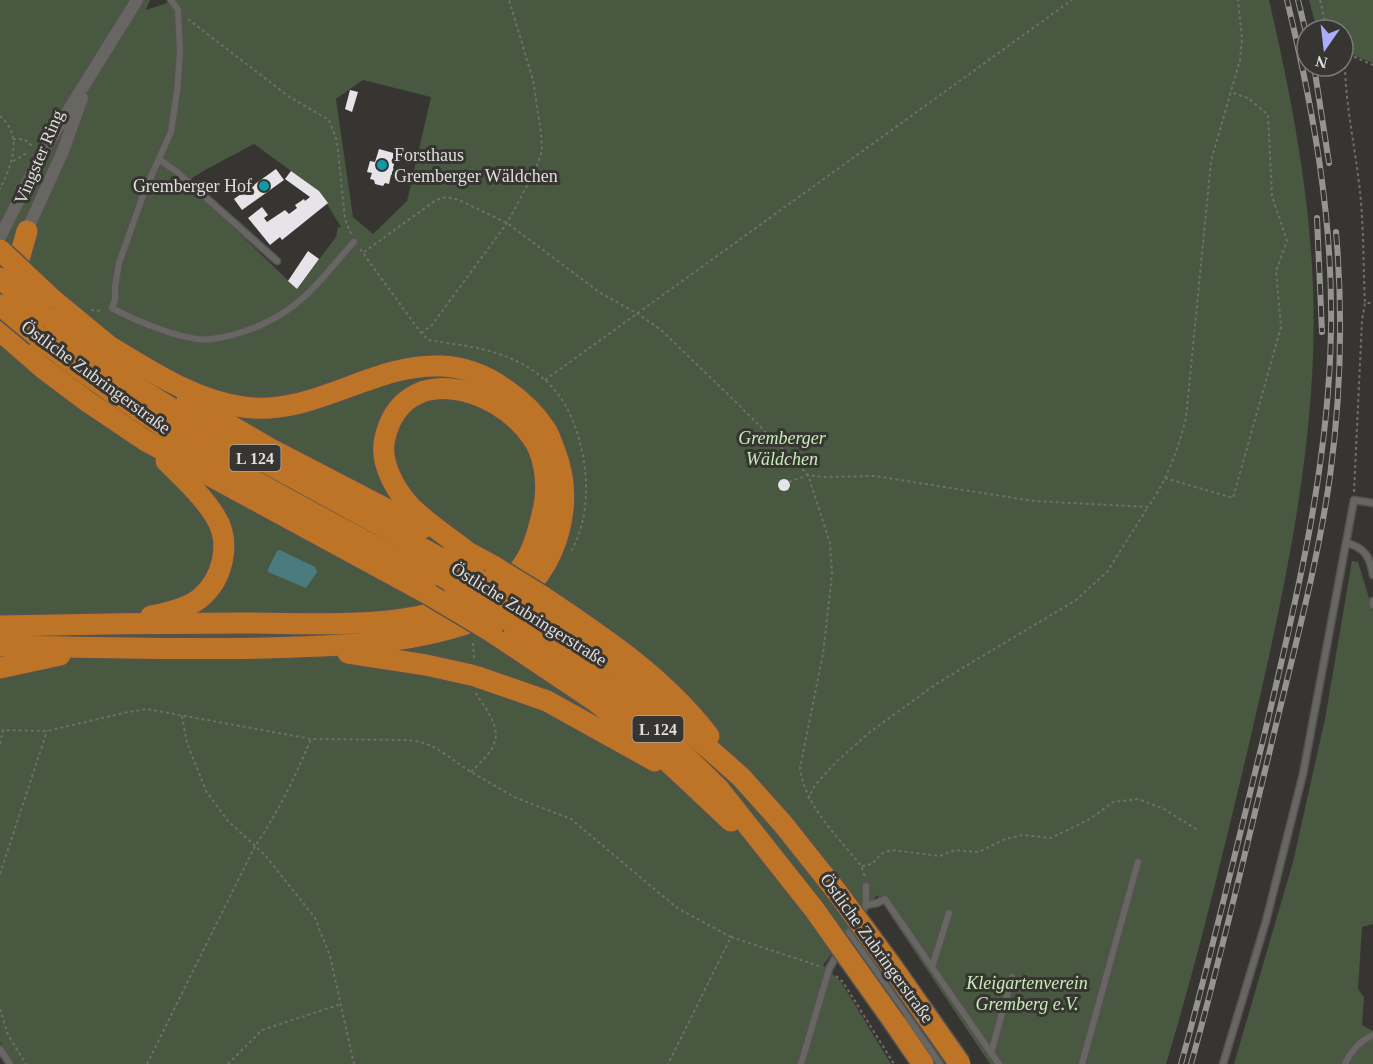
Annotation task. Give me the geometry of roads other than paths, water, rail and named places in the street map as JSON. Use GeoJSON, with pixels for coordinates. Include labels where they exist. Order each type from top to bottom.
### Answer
{"type":"FeatureCollection","features":[{"type":"Feature","properties":{"kind":"highway"},"geometry":{"type":"LineString","coordinates":[[0,325],[27,231]]}},
{"type":"Feature","properties":{"kind":"highway"},"geometry":{"type":"LineString","coordinates":[[0,250],[40,327],[88,402],[146,441],[430,595],[501,627],[649,744],[780,866]]}},
{"type":"Feature","properties":{"kind":"highway","name":"Östliche Zubringerstraße"},"geometry":{"type":"LineString","coordinates":[[0,278],[40,327],[103,387],[171,433],[249,478],[455,589],[501,627],[605,686],[659,730],[719,789],[814,909],[923,1064]]}},
{"type":"Feature","properties":{"kind":"highway","name":"Östliche Zubringerstraße"},"geometry":{"type":"LineString","coordinates":[[0,305],[40,327],[201,427],[486,573],[535,603],[593,630],[662,684],[689,710],[741,777],[783,824],[837,892],[960,1064]]}},
{"type":"Feature","properties":{"kind":"highway"},"geometry":{"type":"LineString","coordinates":[[0,331],[40,327],[104,343],[188,392],[245,408],[304,403],[344,390],[370,378],[400,370],[441,366],[469,371],[494,382],[522,401],[547,431],[562,470],[564,502],[554,549],[523,593],[505,608],[442,631],[395,641],[308,647],[0,646]]}},
{"type":"Feature","properties":{"kind":"highway"},"geometry":{"type":"LineString","coordinates":[[104,343],[165,387],[231,426],[465,550]]}},
{"type":"Feature","properties":{"kind":"highway"},"geometry":{"type":"LineString","coordinates":[[6,623],[376,622],[424,616],[447,610],[474,600],[509,581],[527,560],[535,543],[546,495],[543,465],[532,436],[510,414],[488,399],[458,388],[424,391],[403,402],[388,424],[382,450],[392,480],[411,507],[465,550],[486,573]]}},
{"type":"Feature","properties":{"kind":"highway"},"geometry":{"type":"LineString","coordinates":[[118,623],[172,610],[199,599],[212,586],[221,567],[225,542],[217,517],[195,490],[146,441]]}},
{"type":"Feature","properties":{"kind":"highway"},"geometry":{"type":"LineString","coordinates":[[0,668],[102,647]]}},
{"type":"Feature","properties":{"kind":"highway"},"geometry":{"type":"LineString","coordinates":[[308,647],[426,665],[475,676],[547,701],[682,776]]}},
{"type":"Feature","properties":{"kind":"street","name":"Vingster Ring"},"geometry":{"type":"LineString","coordinates":[[0,237],[45,148],[137,0]]}},
{"type":"Feature","properties":{"kind":"street","name":"Vingster Ring"},"geometry":{"type":"LineString","coordinates":[[0,291],[63,151],[93,68]]}},
{"type":"Feature","properties":{"kind":"lane"},"geometry":{"type":"LineString","coordinates":[[171,0],[178,10],[180,52],[171,132],[145,190],[119,263],[112,308],[132,319],[191,338],[211,340],[252,328],[279,316],[304,297],[354,242]]}},
{"type":"Feature","properties":{"kind":"lane"},"geometry":{"type":"LineString","coordinates":[[160,160],[177,172],[277,261]]}},
{"type":"Feature","properties":{"kind":"lane"},"geometry":{"type":"LineString","coordinates":[[1223,1064],[1266,921],[1303,774],[1354,500],[1373,502]]}},
{"type":"Feature","properties":{"kind":"lane"},"geometry":{"type":"LineString","coordinates":[[1347,543],[1365,551],[1371,561],[1373,575]]}},
{"type":"Feature","properties":{"kind":"lane"},"geometry":{"type":"LineString","coordinates":[[1082,1064],[1137,862]]}},
{"type":"Feature","properties":{"kind":"lane"},"geometry":{"type":"LineString","coordinates":[[801,1064],[829,969],[866,905],[866,886]]}},
{"type":"Feature","properties":{"kind":"lane"},"geometry":{"type":"LineString","coordinates":[[866,905],[885,899],[999,1064]]}},
{"type":"Feature","properties":{"kind":"lane"},"geometry":{"type":"LineString","coordinates":[[932,967],[949,913]]}},
{"type":"Feature","properties":{"kind":"lane"},"geometry":{"type":"LineString","coordinates":[[849,932],[940,1064]]}},
{"type":"Feature","properties":{"kind":"lane"},"geometry":{"type":"LineString","coordinates":[[991,1053],[1012,977]]}},
{"type":"Feature","properties":{"kind":"lane"},"geometry":{"type":"LineString","coordinates":[[1346,1064],[1350,1054],[1365,1039],[1373,1035]]}},
{"type":"Feature","properties":{"kind":"lane"},"geometry":{"type":"LineString","coordinates":[[0,1049],[10,1064]]}},
{"type":"Feature","properties":{"kind":"water"},"geometry":{"type":"Polygon","coordinates":[[[280,550],[315,567],[317,572],[306,588],[268,572],[277,551],[280,550]]]}},
{"type":"Feature","properties":{"kind":"railway"},"geometry":{"type":"LineString","coordinates":[[1181,1064],[1224,901],[1288,635],[1309,534],[1324,432],[1331,329],[1329,246],[1320,163],[1287,0]]}},
{"type":"Feature","properties":{"kind":"railway"},"geometry":{"type":"LineString","coordinates":[[1298,0],[1302,18]]}},
{"type":"Feature","properties":{"kind":"railway"},"geometry":{"type":"LineString","coordinates":[[1316,78],[1329,163]]}},
{"type":"Feature","properties":{"kind":"railway"},"geometry":{"type":"LineString","coordinates":[[1317,218],[1322,332]]}},
{"type":"Feature","properties":{"kind":"railway"},"geometry":{"type":"LineString","coordinates":[[1191,1064],[1298,635],[1325,508],[1334,446],[1339,385],[1340,293],[1336,232]]}},
{"type":"Feature","properties":{"kind":"place","name":"Forsthaus Gremberger Wäldchen"},"geometry":{"type":"Point","coordinates":[382,165]}},
{"type":"Feature","properties":{"kind":"place","name":"Gremberger Hof"},"geometry":{"type":"Point","coordinates":[264,186]}},
{"type":"Feature","properties":{"kind":"park label","name":"Gremberger Wäldchen"},"geometry":{"type":"Point","coordinates":[782,448]}},
{"type":"Feature","properties":{"kind":"park label","name":"Kleigartenverein Gremberg e.V."},"geometry":{"type":"Point","coordinates":[1027,993]}}]}
